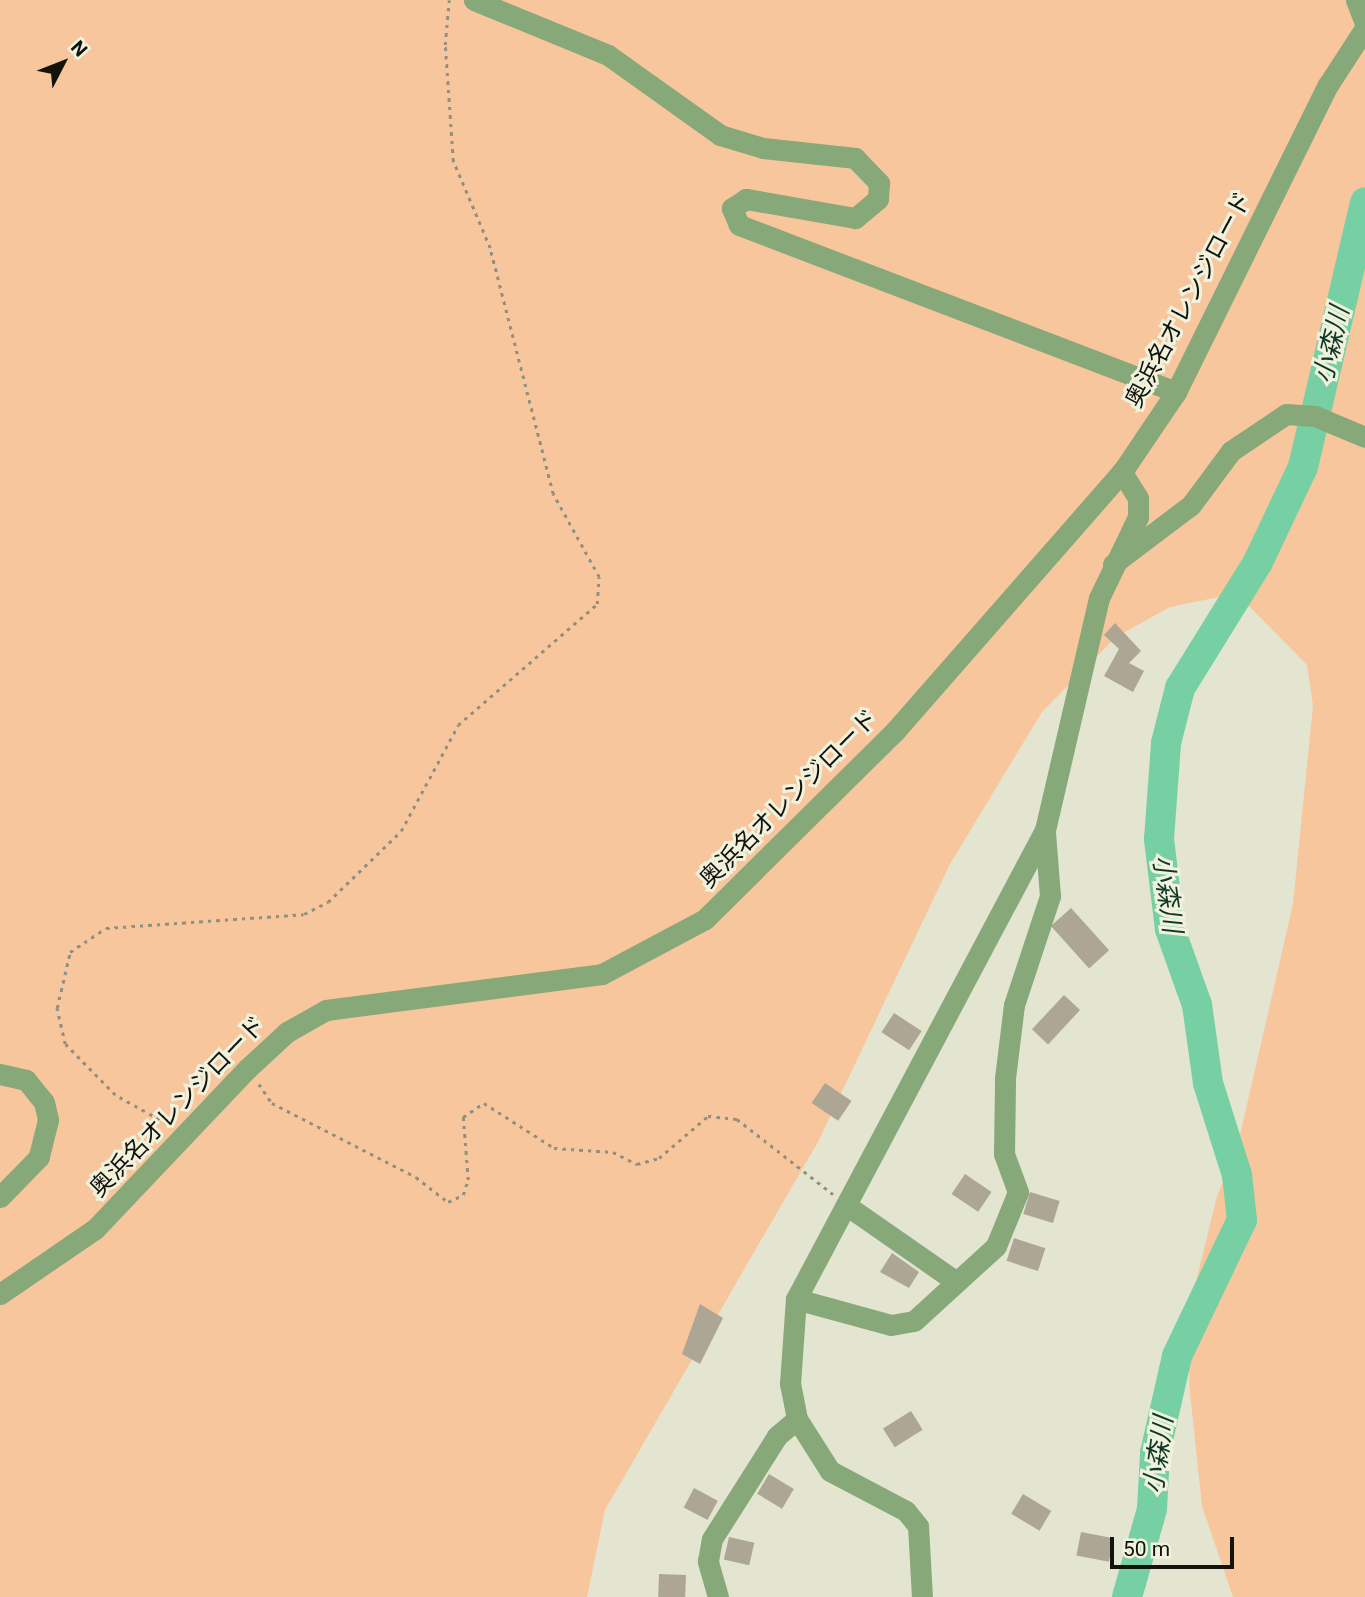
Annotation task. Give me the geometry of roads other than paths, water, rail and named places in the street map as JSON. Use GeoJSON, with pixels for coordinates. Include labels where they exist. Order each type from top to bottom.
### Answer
{"type":"FeatureCollection","features":[{"type":"Feature","properties":{"kind":"street"},"geometry":{"type":"LineString","coordinates":[[474,0],[608,55],[720,135],[763,148],[855,158],[878,183],[878,199],[855,218],[746,199],[732,208],[739,225],[1176,392]]}},
{"type":"Feature","properties":{"kind":"street"},"geometry":{"type":"LineString","coordinates":[[1356,0],[1365,25]]}},
{"type":"Feature","properties":{"kind":"street","name":"奥浜名オレンジロード"},"geometry":{"type":"LineString","coordinates":[[0,1294],[94,1229],[248,1068],[287,1032],[326,1010],[602,974],[671,942],[705,919],[895,731],[1122,472],[1176,392],[1328,85],[1365,25]]}},
{"type":"Feature","properties":{"kind":"street"},"geometry":{"type":"LineString","coordinates":[[1113,564],[1191,505],[1231,451],[1286,414],[1325,419],[1365,437]]}},
{"type":"Feature","properties":{"kind":"street"},"geometry":{"type":"LineString","coordinates":[[922,1597],[926,1572],[918,1526],[906,1511],[830,1471],[797,1419],[790,1384],[796,1299],[1045,830],[1092,623],[1113,564],[1138,517],[1138,498],[1122,472]]}},
{"type":"Feature","properties":{"kind":"street"},"geometry":{"type":"LineString","coordinates":[[796,1299],[891,1325],[928,1312],[954,1280],[996,1246],[1018,1192],[1004,1154],[1005,1078],[1014,1005],[1050,895],[1045,830]]}},
{"type":"Feature","properties":{"kind":"street"},"geometry":{"type":"LineString","coordinates":[[0,1074],[26,1080],[44,1102],[48,1120],[39,1157],[0,1197]]}},
{"type":"Feature","properties":{"kind":"street"},"geometry":{"type":"LineString","coordinates":[[846,1205],[954,1280]]}},
{"type":"Feature","properties":{"kind":"street"},"geometry":{"type":"LineString","coordinates":[[718,1597],[708,1561],[712,1539],[777,1436],[797,1419]]}},
{"type":"Feature","properties":{"kind":"waterway","name":"小森川"},"geometry":{"type":"LineString","coordinates":[[1127,1597],[1152,1509],[1155,1453],[1177,1356],[1242,1220],[1237,1175],[1208,1083],[1197,1005],[1170,929],[1159,839],[1166,743],[1180,688],[1258,562],[1303,467],[1365,202]]}}]}
